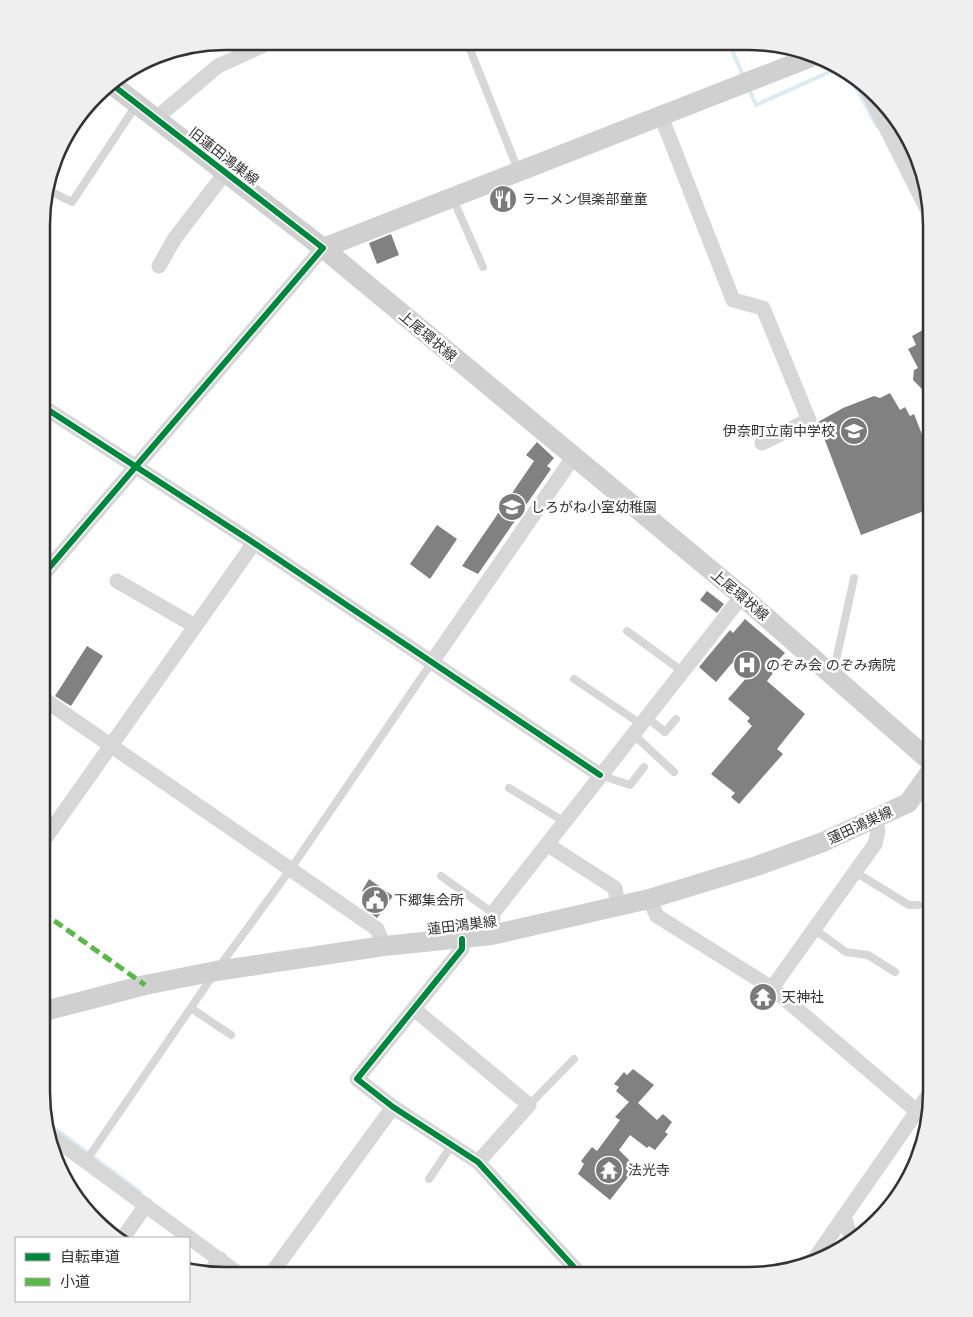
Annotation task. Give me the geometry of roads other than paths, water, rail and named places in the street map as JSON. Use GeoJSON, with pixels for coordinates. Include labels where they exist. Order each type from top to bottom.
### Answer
{"type":"FeatureCollection","features":[{"type":"Feature","properties":{"kind":"main road"},"geometry":{"type":"LineString","coordinates":[[323,248],[805,60]]}},
{"type":"Feature","properties":{"kind":"main road","name":"旧蓮田鴻巣線"},"geometry":{"type":"LineString","coordinates":[[116,88],[323,248]]}},
{"type":"Feature","properties":{"kind":"main road","name":"上尾環状線"},"geometry":{"type":"LineString","coordinates":[[323,248],[742,596],[923,754]]}},
{"type":"Feature","properties":{"kind":"main road","name":"蓮田鴻巣線"},"geometry":{"type":"LineString","coordinates":[[50,1010],[145,984],[216,971],[384,946],[492,935],[649,899],[765,863],[823,842],[908,803],[923,783]]}},
{"type":"Feature","properties":{"kind":"street"},"geometry":{"type":"LineString","coordinates":[[156,119],[218,66],[253,50]]}},
{"type":"Feature","properties":{"kind":"street"},"geometry":{"type":"LineString","coordinates":[[875,104],[921,197]]}},
{"type":"Feature","properties":{"kind":"street"},"geometry":{"type":"LineString","coordinates":[[661,116],[734,300],[762,308],[809,420],[762,443]]}},
{"type":"Feature","properties":{"kind":"street"},"geometry":{"type":"LineString","coordinates":[[159,266],[175,238],[225,173]]}},
{"type":"Feature","properties":{"kind":"street"},"geometry":{"type":"LineString","coordinates":[[50,567],[323,248]]}},
{"type":"Feature","properties":{"kind":"street"},"geometry":{"type":"LineString","coordinates":[[50,411],[254,543],[600,775]]}},
{"type":"Feature","properties":{"kind":"street"},"geometry":{"type":"LineString","coordinates":[[432,662],[574,456]]}},
{"type":"Feature","properties":{"kind":"street"},"geometry":{"type":"LineString","coordinates":[[50,832],[113,746],[254,543]]}},
{"type":"Feature","properties":{"kind":"street"},"geometry":{"type":"LineString","coordinates":[[117,581],[195,626]]}},
{"type":"Feature","properties":{"kind":"street"},"geometry":{"type":"LineString","coordinates":[[492,935],[493,913],[742,596]]}},
{"type":"Feature","properties":{"kind":"street"},"geometry":{"type":"LineString","coordinates":[[50,703],[377,929],[384,946]]}},
{"type":"Feature","properties":{"kind":"street"},"geometry":{"type":"LineString","coordinates":[[772,988],[875,844],[878,831],[874,817]]}},
{"type":"Feature","properties":{"kind":"street"},"geometry":{"type":"LineString","coordinates":[[548,845],[615,888],[618,907]]}},
{"type":"Feature","properties":{"kind":"street"},"geometry":{"type":"LineString","coordinates":[[649,899],[657,916],[772,988],[922,1115]]}},
{"type":"Feature","properties":{"kind":"street"},"geometry":{"type":"LineString","coordinates":[[462,939],[462,950],[357,1079],[392,1107],[478,1162],[574,1267]]}},
{"type":"Feature","properties":{"kind":"street"},"geometry":{"type":"LineString","coordinates":[[414,1009],[529,1105],[478,1162]]}},
{"type":"Feature","properties":{"kind":"street"},"geometry":{"type":"LineString","coordinates":[[276,1267],[392,1107]]}},
{"type":"Feature","properties":{"kind":"street"},"geometry":{"type":"LineString","coordinates":[[819,1252],[844,1216],[921,1116]]}},
{"type":"Feature","properties":{"kind":"street"},"geometry":{"type":"LineString","coordinates":[[57,1140],[146,1205],[186,1237]]}},
{"type":"Feature","properties":{"kind":"street"},"geometry":{"type":"LineString","coordinates":[[125,1236],[146,1205]]}},
{"type":"Feature","properties":{"kind":"street"},"geometry":{"type":"LineString","coordinates":[[844,1216],[850,1234]]}},
{"type":"Feature","properties":{"kind":"street"},"geometry":{"type":"LineString","coordinates":[[191,1241],[220,1258],[231,1267]]}},
{"type":"Feature","properties":{"kind":"street"},"geometry":{"type":"LineString","coordinates":[[214,1267],[220,1258]]}},
{"type":"Feature","properties":{"kind":"lane"},"geometry":{"type":"LineString","coordinates":[[470,50],[519,171]]}},
{"type":"Feature","properties":{"kind":"lane"},"geometry":{"type":"LineString","coordinates":[[53,193],[72,202],[137,104]]}},
{"type":"Feature","properties":{"kind":"lane"},"geometry":{"type":"LineString","coordinates":[[453,197],[483,268]]}},
{"type":"Feature","properties":{"kind":"lane"},"geometry":{"type":"LineString","coordinates":[[832,675],[854,578]]}},
{"type":"Feature","properties":{"kind":"lane"},"geometry":{"type":"LineString","coordinates":[[628,631],[682,671]]}},
{"type":"Feature","properties":{"kind":"lane"},"geometry":{"type":"LineString","coordinates":[[86,1161],[216,971],[290,870],[432,662]]}},
{"type":"Feature","properties":{"kind":"lane"},"geometry":{"type":"LineString","coordinates":[[574,679],[640,725],[665,732],[676,719]]}},
{"type":"Feature","properties":{"kind":"lane"},"geometry":{"type":"LineString","coordinates":[[640,725],[674,772]]}},
{"type":"Feature","properties":{"kind":"lane"},"geometry":{"type":"LineString","coordinates":[[600,775],[630,785],[644,767]]}},
{"type":"Feature","properties":{"kind":"lane"},"geometry":{"type":"LineString","coordinates":[[509,788],[565,822]]}},
{"type":"Feature","properties":{"kind":"lane"},"geometry":{"type":"LineString","coordinates":[[855,872],[909,905],[918,905]]}},
{"type":"Feature","properties":{"kind":"lane"},"geometry":{"type":"LineString","coordinates":[[441,876],[493,913]]}},
{"type":"Feature","properties":{"kind":"lane"},"geometry":{"type":"LineString","coordinates":[[814,929],[846,952],[868,955],[895,972]]}},
{"type":"Feature","properties":{"kind":"lane"},"geometry":{"type":"LineString","coordinates":[[191,1008],[231,1036]]}},
{"type":"Feature","properties":{"kind":"lane"},"geometry":{"type":"LineString","coordinates":[[529,1105],[574,1059]]}},
{"type":"Feature","properties":{"kind":"lane"},"geometry":{"type":"LineString","coordinates":[[429,1179],[452,1145]]}},
{"type":"Feature","properties":{"kind":"waterway"},"geometry":{"type":"LineString","coordinates":[[732,50],[744,78]]}},
{"type":"Feature","properties":{"kind":"waterway"},"geometry":{"type":"LineString","coordinates":[[749,89],[756,105],[832,71]]}},
{"type":"Feature","properties":{"kind":"waterway"},"geometry":{"type":"LineString","coordinates":[[856,87],[877,126]]}},
{"type":"Feature","properties":{"kind":"waterway"},"geometry":{"type":"LineString","coordinates":[[53,1127],[140,1192]]}},
{"type":"Feature","properties":{"kind":"place","name":"ラーメン倶楽部童童"},"geometry":{"type":"Point","coordinates":[503,199]}},
{"type":"Feature","properties":{"kind":"place","name":"伊奈町立南中学校"},"geometry":{"type":"Point","coordinates":[854,431]}},
{"type":"Feature","properties":{"kind":"place","name":"しろがね小室幼稚園"},"geometry":{"type":"Point","coordinates":[512,507]}},
{"type":"Feature","properties":{"kind":"place","name":"のぞみ会 のぞみ病院"},"geometry":{"type":"Point","coordinates":[747,665]}},
{"type":"Feature","properties":{"kind":"place","name":"下郷集会所"},"geometry":{"type":"Point","coordinates":[375,900]}},
{"type":"Feature","properties":{"kind":"place","name":"天神社"},"geometry":{"type":"Point","coordinates":[763,997]}},
{"type":"Feature","properties":{"kind":"place","name":"法光寺"},"geometry":{"type":"Point","coordinates":[609,1170]}}]}
